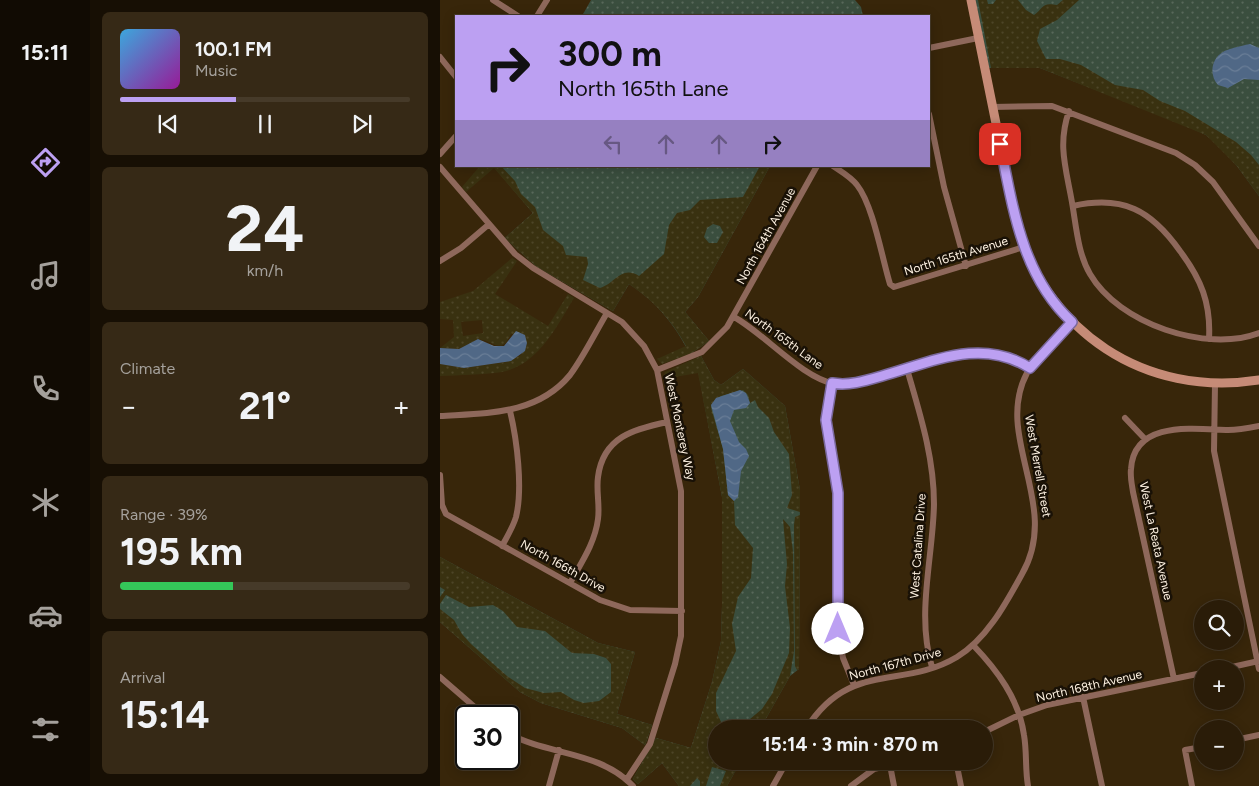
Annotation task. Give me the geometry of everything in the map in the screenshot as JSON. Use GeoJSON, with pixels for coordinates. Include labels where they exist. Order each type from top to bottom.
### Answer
{"type":"FeatureCollection","features":[{"type":"Feature","properties":{"kind":"street"},"geometry":{"type":"LineString","coordinates":[[494,0],[516,15]]}},
{"type":"Feature","properties":{"kind":"street"},"geometry":{"type":"LineString","coordinates":[[538,15],[547,0]]}},
{"type":"Feature","properties":{"kind":"street"},"geometry":{"type":"LineString","coordinates":[[971,0],[992,107],[1024,247],[1042,284],[1072,322],[1093,340],[1130,363],[1171,378],[1215,384],[1259,380]]}},
{"type":"Feature","properties":{"kind":"street"},"geometry":{"type":"LineString","coordinates":[[930,48],[978,38]]}},
{"type":"Feature","properties":{"kind":"street"},"geometry":{"type":"LineString","coordinates":[[440,57],[455,76]]}},
{"type":"Feature","properties":{"kind":"street"},"geometry":{"type":"LineString","coordinates":[[992,107],[1045,105],[1069,111],[1165,147],[1186,159],[1220,190],[1259,246]]}},
{"type":"Feature","properties":{"kind":"street"},"geometry":{"type":"LineString","coordinates":[[1069,111],[1063,130],[1062,146],[1073,206],[1086,266],[1102,290],[1124,308],[1150,323],[1176,334],[1209,339],[1234,339],[1259,333]]}},
{"type":"Feature","properties":{"kind":"street"},"geometry":{"type":"LineString","coordinates":[[930,119],[944,187],[966,266]]}},
{"type":"Feature","properties":{"kind":"street"},"geometry":{"type":"LineString","coordinates":[[440,154],[455,137]]}},
{"type":"Feature","properties":{"kind":"street","name":"West Monterey Way"},"geometry":{"type":"LineString","coordinates":[[440,167],[509,249],[527,265],[622,322],[639,339],[657,370],[681,491],[682,611],[679,649],[655,730],[648,748],[627,779]]}},
{"type":"Feature","properties":{"kind":"street","name":"North 164th Avenue"},"geometry":{"type":"LineString","coordinates":[[734,317],[816,167]]}},
{"type":"Feature","properties":{"kind":"street","name":"North 165th Avenue"},"geometry":{"type":"LineString","coordinates":[[835,167],[846,174],[858,186],[866,200],[890,284],[894,287],[1024,247]]}},
{"type":"Feature","properties":{"kind":"street"},"geometry":{"type":"LineString","coordinates":[[1073,206],[1096,201],[1123,204],[1144,213],[1160,225],[1182,253],[1203,287],[1210,313],[1209,339]]}},
{"type":"Feature","properties":{"kind":"street"},"geometry":{"type":"LineString","coordinates":[[440,261],[461,248],[488,225]]}},
{"type":"Feature","properties":{"kind":"street"},"geometry":{"type":"LineString","coordinates":[[440,416],[510,411],[542,399],[564,381],[574,368],[607,313]]}},
{"type":"Feature","properties":{"kind":"street","name":"North 165th Lane"},"geometry":{"type":"LineString","coordinates":[[657,370],[684,361],[702,352],[720,336],[734,317],[753,328],[813,375],[832,383],[861,382],[968,353],[985,351],[1008,356],[1030,368]]}},
{"type":"Feature","properties":{"kind":"street","name":"West Merrell Street"},"geometry":{"type":"LineString","coordinates":[[973,645],[991,624],[1023,574],[1035,540],[1036,515],[1017,412],[1021,388],[1030,368],[1072,322]]}},
{"type":"Feature","properties":{"kind":"street","name":"West Catalina Drive"},"geometry":{"type":"LineString","coordinates":[[907,369],[927,439],[933,478],[933,518],[924,627],[932,667]]}},
{"type":"Feature","properties":{"kind":"street"},"geometry":{"type":"LineString","coordinates":[[832,383],[826,420],[838,493],[838,640],[854,685]]}},
{"type":"Feature","properties":{"kind":"street"},"geometry":{"type":"LineString","coordinates":[[1215,384],[1214,451],[1217,472],[1259,669]]}},
{"type":"Feature","properties":{"kind":"street"},"geometry":{"type":"LineString","coordinates":[[502,546],[516,518],[518,503],[515,435],[510,411]]}},
{"type":"Feature","properties":{"kind":"street"},"geometry":{"type":"LineString","coordinates":[[1125,418],[1145,439],[1167,430],[1259,426]]}},
{"type":"Feature","properties":{"kind":"street"},"geometry":{"type":"LineString","coordinates":[[570,583],[590,546],[595,532],[598,507],[598,477],[607,451],[626,433],[667,422]]}},
{"type":"Feature","properties":{"kind":"street","name":"West La Reata Avenue"},"geometry":{"type":"LineString","coordinates":[[1145,439],[1136,451],[1131,469],[1133,492],[1174,679]]}},
{"type":"Feature","properties":{"kind":"street","name":"North 166th Drive"},"geometry":{"type":"LineString","coordinates":[[440,475],[443,511],[502,546],[616,606],[645,611],[682,611]]}},
{"type":"Feature","properties":{"kind":"street"},"geometry":{"type":"LineString","coordinates":[[973,645],[1001,677],[1019,715],[1024,734],[1028,786]]}},
{"type":"Feature","properties":{"kind":"street","name":"North 167th Drive"},"geometry":{"type":"LineString","coordinates":[[813,720],[825,703],[854,685],[932,667],[956,658],[973,645]]}},
{"type":"Feature","properties":{"kind":"street"},"geometry":{"type":"LineString","coordinates":[[1244,664],[1258,661]]}},
{"type":"Feature","properties":{"kind":"street","name":"North 168th Avenue"},"geometry":{"type":"LineString","coordinates":[[993,728],[1019,715],[1048,705],[1194,675]]}},
{"type":"Feature","properties":{"kind":"street"},"geometry":{"type":"LineString","coordinates":[[440,677],[472,705]]}},
{"type":"Feature","properties":{"kind":"street"},"geometry":{"type":"LineString","coordinates":[[1083,697],[1102,786]]}},
{"type":"Feature","properties":{"kind":"street"},"geometry":{"type":"LineString","coordinates":[[1244,738],[1259,736]]}},
{"type":"Feature","properties":{"kind":"street"},"geometry":{"type":"LineString","coordinates":[[520,739],[597,762],[627,779],[633,786]]}},
{"type":"Feature","properties":{"kind":"street"},"geometry":{"type":"LineString","coordinates":[[1192,786],[1185,750],[1194,748]]}},
{"type":"Feature","properties":{"kind":"street"},"geometry":{"type":"LineString","coordinates":[[549,786],[559,750]]}},
{"type":"Feature","properties":{"kind":"street"},"geometry":{"type":"LineString","coordinates":[[773,786],[782,770]]}},
{"type":"Feature","properties":{"kind":"street"},"geometry":{"type":"LineString","coordinates":[[851,786],[868,772],[874,770]]}},
{"type":"Feature","properties":{"kind":"street"},"geometry":{"type":"LineString","coordinates":[[891,770],[894,786]]}},
{"type":"Feature","properties":{"kind":"street"},"geometry":{"type":"LineString","coordinates":[[958,770],[961,786]]}},
{"type":"Feature","properties":{"kind":"green space"},"geometry":{"type":"Polygon","coordinates":[[[591,0],[855,0],[861,7],[863,15],[583,15],[591,0]]]}},
{"type":"Feature","properties":{"kind":"green space"},"geometry":{"type":"Polygon","coordinates":[[[975,0],[1259,0],[1259,196],[1237,166],[1206,135],[1040,68],[989,68],[975,0]]]}},
{"type":"Feature","properties":{"kind":"green space"},"geometry":{"type":"Polygon","coordinates":[[[494,167],[769,167],[698,297],[685,312],[709,341],[690,354],[678,333],[664,315],[649,299],[629,284],[613,311],[536,266],[505,238],[533,213],[494,167]]]}},
{"type":"Feature","properties":{"kind":"green space"},"geometry":{"type":"Polygon","coordinates":[[[701,356],[714,380],[721,385],[743,369],[785,406],[800,490],[799,669],[790,676],[765,720],[708,720],[708,770],[736,770],[727,786],[679,786],[662,763],[638,784],[633,779],[656,738],[691,748],[712,682],[721,641],[722,497],[696,360],[701,356]]]}},
{"type":"Feature","properties":{"kind":"green space"},"geometry":{"type":"Polygon","coordinates":[[[440,557],[598,643],[635,652],[617,714],[652,725],[645,745],[622,728],[541,703],[520,692],[440,622],[440,557]]]}},
{"type":"Feature","properties":{"kind":"sand"},"geometry":{"type":"Polygon","coordinates":[[[978,0],[987,0],[988,4],[993,4],[996,0],[1018,0],[1026,10],[1034,15],[1043,6],[1048,4],[1057,5],[1063,0],[1079,0],[1057,20],[1040,29],[1037,41],[1046,59],[1060,59],[1081,65],[1115,85],[1143,90],[1160,101],[1185,111],[1236,142],[1259,165],[1259,196],[1237,166],[1206,135],[1040,68],[991,68],[978,0]]]}},
{"type":"Feature","properties":{"kind":"sand"},"geometry":{"type":"Polygon","coordinates":[[[479,167],[502,167],[515,181],[521,194],[535,207],[543,230],[563,246],[566,255],[587,257],[588,264],[583,280],[600,288],[623,274],[633,273],[639,276],[664,254],[669,225],[677,213],[690,210],[700,200],[743,197],[759,167],[769,167],[698,297],[685,312],[709,341],[690,354],[662,364],[657,359],[686,346],[668,319],[646,297],[629,284],[613,311],[536,266],[505,238],[533,213],[494,168],[466,192],[462,187],[479,167]],[[713,224],[707,228],[704,237],[709,243],[717,243],[723,232],[720,226],[713,224]]]}},
{"type":"Feature","properties":{"kind":"sand"},"geometry":{"type":"Polygon","coordinates":[[[512,258],[517,261],[495,294],[548,326],[568,294],[574,298],[545,343],[536,353],[515,368],[502,372],[440,376],[440,364],[464,368],[507,362],[521,355],[527,345],[525,335],[511,334],[507,341],[500,346],[478,339],[459,349],[440,348],[454,337],[453,320],[440,319],[440,302],[473,291],[512,258]],[[482,320],[461,322],[463,336],[483,333],[482,320]]]}},
{"type":"Feature","properties":{"kind":"sand"},"geometry":{"type":"Polygon","coordinates":[[[701,356],[714,380],[721,385],[743,369],[785,406],[800,490],[800,512],[787,508],[792,495],[789,454],[774,432],[769,418],[758,407],[755,400],[750,403],[748,395],[743,390],[721,396],[711,405],[723,449],[728,495],[734,501],[735,525],[753,548],[751,578],[738,597],[732,624],[736,651],[716,693],[716,711],[720,720],[708,720],[708,770],[711,770],[706,786],[700,786],[700,781],[697,778],[690,786],[679,786],[662,763],[638,784],[633,779],[656,738],[691,748],[712,682],[721,641],[722,497],[698,373],[663,379],[665,372],[701,356]]]}},
{"type":"Feature","properties":{"kind":"sand"},"geometry":{"type":"Polygon","coordinates":[[[800,515],[799,669],[797,670],[795,666],[794,525],[795,517],[800,515]]]}},
{"type":"Feature","properties":{"kind":"sand"},"geometry":{"type":"Polygon","coordinates":[[[783,519],[790,527],[793,552],[794,651],[790,676],[765,720],[750,720],[762,709],[772,694],[789,653],[790,628],[785,586],[787,564],[783,519]]]}},
{"type":"Feature","properties":{"kind":"sand"},"geometry":{"type":"Polygon","coordinates":[[[440,557],[598,643],[635,652],[617,714],[652,725],[645,745],[622,728],[541,703],[520,692],[440,622],[440,609],[454,620],[462,634],[471,644],[507,676],[525,688],[544,693],[561,692],[574,700],[584,703],[599,701],[611,692],[611,664],[606,658],[594,654],[572,653],[545,631],[517,627],[503,611],[493,605],[469,607],[446,595],[440,604],[440,597],[445,590],[440,587],[440,557]]]}},
{"type":"Feature","properties":{"kind":"sand"},"geometry":{"type":"Polygon","coordinates":[[[722,770],[736,770],[727,786],[720,786],[726,771],[722,770]]]}},
{"type":"Feature","properties":{"kind":"water"},"geometry":{"type":"Polygon","coordinates":[[[1250,44],[1259,48],[1259,80],[1244,79],[1228,88],[1218,85],[1212,72],[1214,63],[1219,55],[1236,47],[1250,44]]]}},
{"type":"Feature","properties":{"kind":"water"},"geometry":{"type":"Polygon","coordinates":[[[516,331],[525,335],[527,343],[525,351],[511,361],[464,368],[440,364],[440,348],[459,349],[478,339],[494,346],[504,346],[516,331]]]}},
{"type":"Feature","properties":{"kind":"water"},"geometry":{"type":"Polygon","coordinates":[[[740,390],[746,393],[750,403],[746,408],[734,410],[730,421],[739,442],[746,449],[749,456],[741,471],[738,497],[734,501],[728,495],[723,449],[711,405],[716,398],[740,390]]]}},
{"type":"Feature","properties":{"kind":"route"},"geometry":{"type":"LineString","coordinates":[[838,629],[838,483],[826,420],[832,383],[851,384],[861,382],[959,355],[985,351],[1015,359],[1030,368],[1072,322],[1059,308],[1042,284],[1027,256],[1016,222],[1000,144]]}}]}
